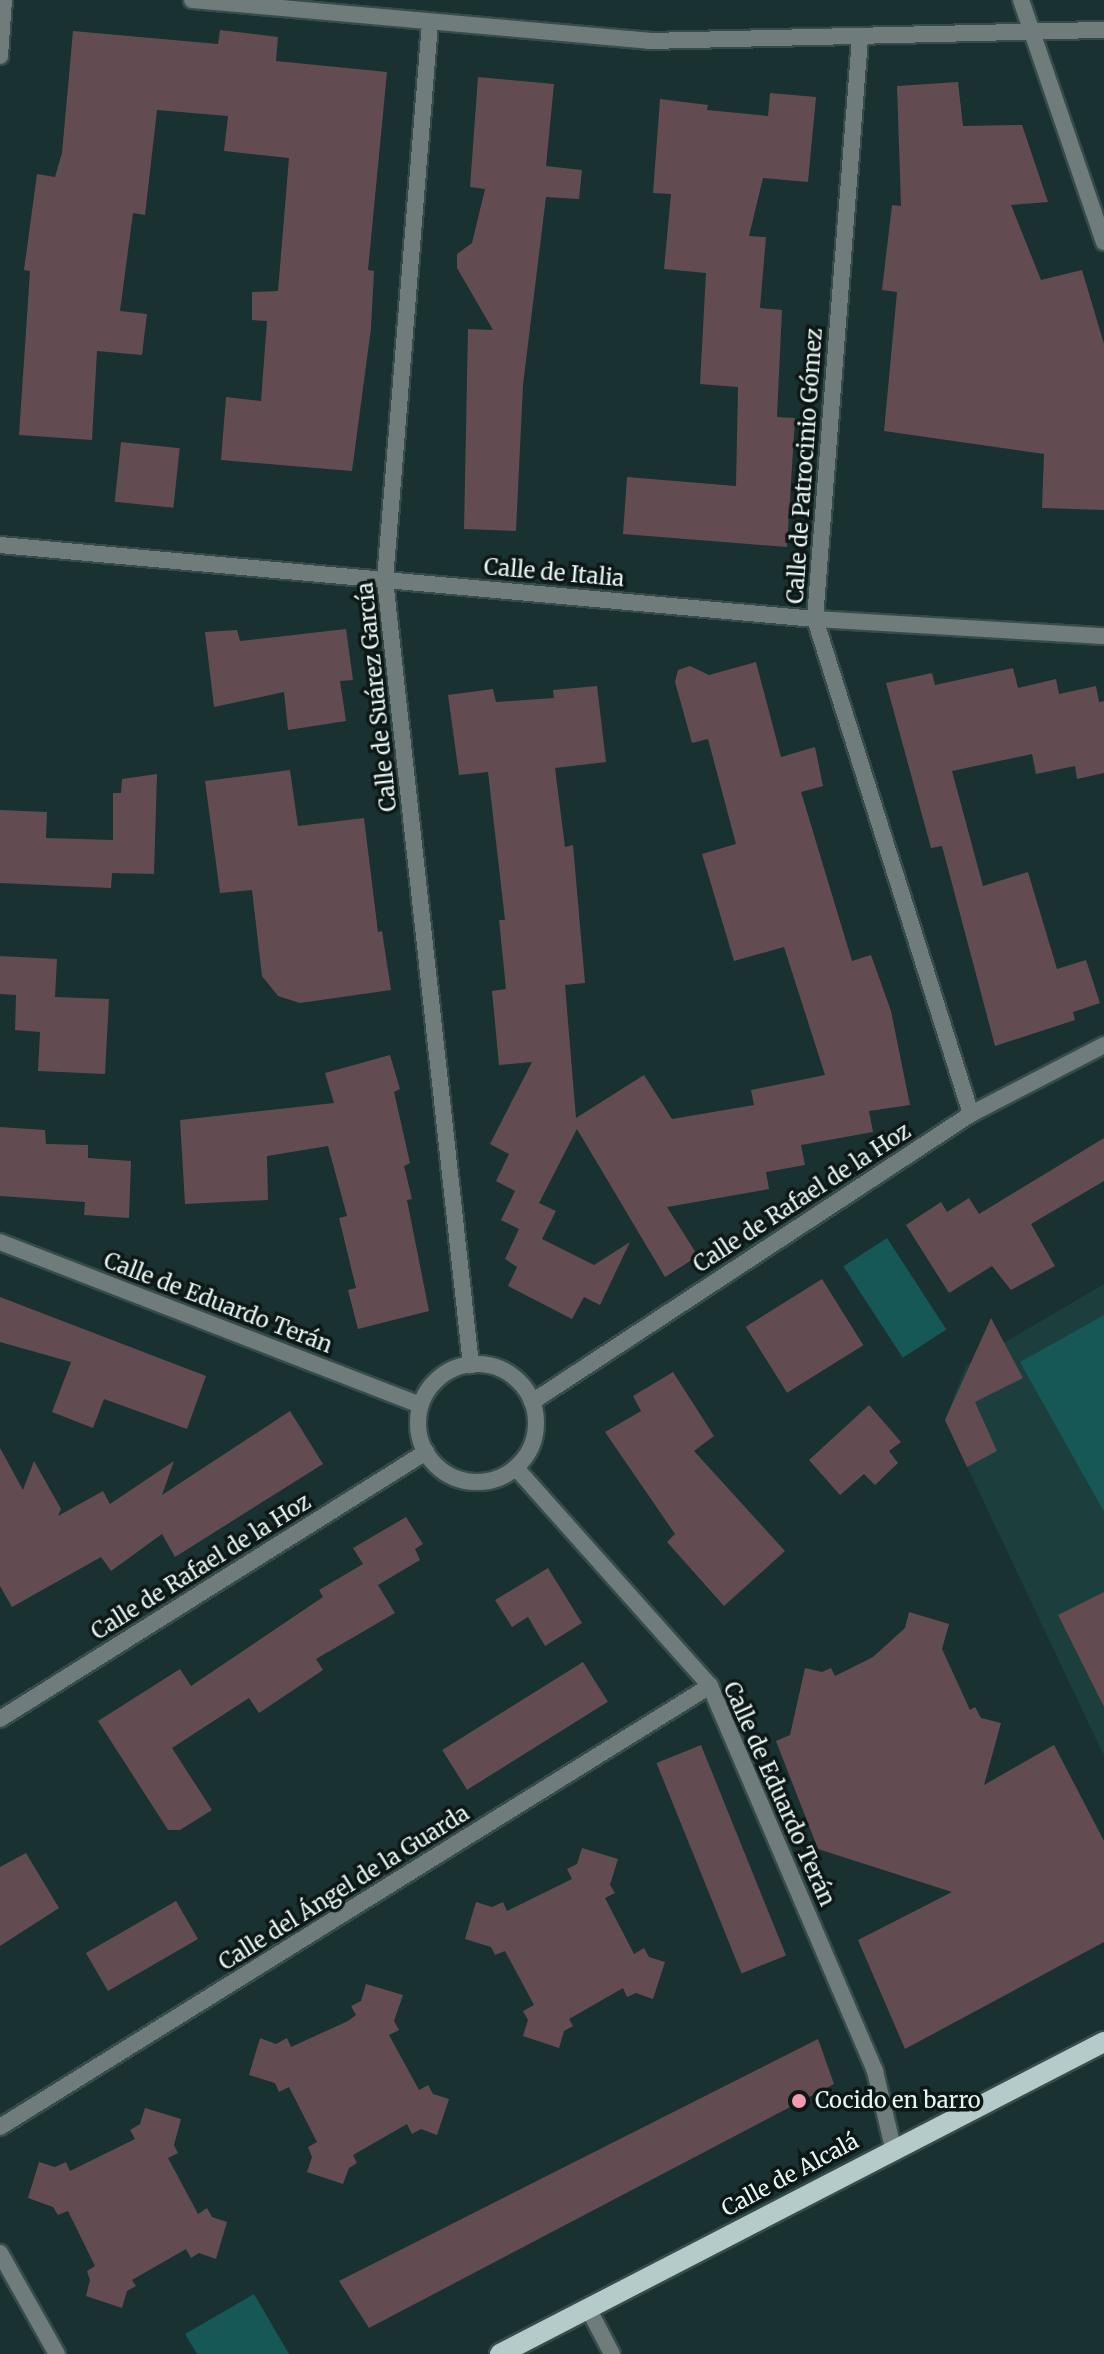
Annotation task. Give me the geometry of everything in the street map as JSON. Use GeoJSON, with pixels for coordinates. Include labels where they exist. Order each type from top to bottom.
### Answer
{"type":"FeatureCollection","features":[{"type":"Feature","properties":{"kind":"main road","name":"Calle de Alcalá"},"geometry":{"type":"LineString","coordinates":[[500,2354],[893,2148],[1104,2042]]}},
{"type":"Feature","properties":{"kind":"street"},"geometry":{"type":"LineString","coordinates":[[0,56],[4,0]]}},
{"type":"Feature","properties":{"kind":"street"},"geometry":{"type":"LineString","coordinates":[[192,0],[649,41],[1104,30]]}},
{"type":"Feature","properties":{"kind":"street"},"geometry":{"type":"LineString","coordinates":[[1021,0],[1104,242]]}},
{"type":"Feature","properties":{"kind":"street","name":"Calle de Suárez García"},"geometry":{"type":"LineString","coordinates":[[430,23],[385,580],[471,1365]]}},
{"type":"Feature","properties":{"kind":"street","name":"Calle de Patrocinio Gómez"},"geometry":{"type":"LineString","coordinates":[[860,38],[815,619],[971,1114]]}},
{"type":"Feature","properties":{"kind":"street","name":"Calle de Italia"},"geometry":{"type":"LineString","coordinates":[[0,545],[815,619],[1104,636]]}},
{"type":"Feature","properties":{"kind":"street","name":"Calle de Rafael de la Hoz"},"geometry":{"type":"LineString","coordinates":[[532,1402],[971,1114],[1104,1045]]}},
{"type":"Feature","properties":{"kind":"street","name":"Calle de Eduardo Terán"},"geometry":{"type":"LineString","coordinates":[[0,1242],[421,1405]]}},
{"type":"Feature","properties":{"kind":"street"},"geometry":{"type":"LineString","coordinates":[[471,1365],[508,1373],[532,1402],[535,1438],[516,1468],[501,1477],[467,1481],[451,1476],[426,1452],[419,1429],[421,1405],[440,1378],[471,1365]]}},
{"type":"Feature","properties":{"kind":"street","name":"Calle de Rafael de la Hoz"},"geometry":{"type":"LineString","coordinates":[[0,1719],[426,1452]]}},
{"type":"Feature","properties":{"kind":"street","name":"Calle de Eduardo Terán"},"geometry":{"type":"LineString","coordinates":[[516,1468],[710,1686],[875,2071],[893,2148]]}},
{"type":"Feature","properties":{"kind":"street","name":"Calle del Ángel de la Guarda"},"geometry":{"type":"LineString","coordinates":[[0,2127],[710,1686]]}},
{"type":"Feature","properties":{"kind":"street"},"geometry":{"type":"LineString","coordinates":[[0,2253],[57,2354]]}},
{"type":"Feature","properties":{"kind":"street"},"geometry":{"type":"LineString","coordinates":[[588,2308],[612,2354]]}},
{"type":"Feature","properties":{"kind":"shaded area"},"geometry":{"type":"Polygon","coordinates":[[[887,1238],[946,1329],[903,1358],[843,1266],[887,1238]]]}},
{"type":"Feature","properties":{"kind":"shaded area"},"geometry":{"type":"Polygon","coordinates":[[[1104,1284],[1104,1756],[945,1420],[966,1365],[1104,1284]]]}},
{"type":"Feature","properties":{"kind":"shaded area"},"geometry":{"type":"Polygon","coordinates":[[[1104,1315],[1104,1512],[1020,1362],[1104,1315]]]}},
{"type":"Feature","properties":{"kind":"shaded area"},"geometry":{"type":"Polygon","coordinates":[[[254,2294],[289,2354],[197,2354],[185,2334],[254,2294]]]}},
{"type":"Feature","properties":{"kind":"building"},"geometry":{"type":"Polygon","coordinates":[[[220,30],[278,37],[276,61],[387,72],[368,270],[374,271],[371,328],[352,471],[221,460],[226,397],[261,401],[267,321],[252,320],[252,292],[278,291],[289,158],[224,151],[228,116],[157,110],[145,215],[133,213],[120,311],[147,314],[142,355],[97,351],[92,440],[19,435],[30,271],[24,270],[37,174],[55,177],[62,153],[73,31],[218,44],[220,30]]]}},
{"type":"Feature","properties":{"kind":"building"},"geometry":{"type":"Polygon","coordinates":[[[478,77],[554,84],[546,166],[582,170],[579,199],[546,197],[523,385],[516,531],[464,529],[468,329],[493,330],[457,268],[457,254],[472,243],[485,189],[470,187],[478,77]]]}},
{"type":"Feature","properties":{"kind":"building"},"geometry":{"type":"Polygon","coordinates":[[[958,82],[963,126],[1022,125],[1048,202],[1011,205],[1041,280],[1082,270],[1104,344],[1104,510],[1042,508],[1044,454],[884,431],[897,292],[882,290],[892,205],[901,206],[897,86],[958,82]]]}},
{"type":"Feature","properties":{"kind":"building"},"geometry":{"type":"Polygon","coordinates":[[[770,93],[816,97],[808,182],[763,178],[749,236],[766,237],[760,308],[782,310],[777,417],[795,418],[787,547],[623,534],[627,477],[736,486],[738,387],[700,384],[706,273],[664,269],[671,194],[653,193],[660,99],[708,105],[707,110],[768,116],[770,93]]]}},
{"type":"Feature","properties":{"kind":"building"},"geometry":{"type":"Polygon","coordinates":[[[121,442],[180,448],[173,508],[115,502],[121,442]]]}},
{"type":"Feature","properties":{"kind":"building"},"geometry":{"type":"Polygon","coordinates":[[[346,629],[353,680],[340,681],[346,721],[288,730],[284,692],[214,707],[205,632],[237,630],[240,641],[346,629]]]}},
{"type":"Feature","properties":{"kind":"building"},"geometry":{"type":"Polygon","coordinates":[[[756,662],[781,757],[815,747],[823,786],[801,792],[852,961],[871,955],[891,1011],[910,1105],[869,1111],[873,1132],[801,1145],[805,1165],[766,1172],[769,1189],[667,1207],[698,1256],[665,1277],[577,1129],[539,1203],[556,1211],[542,1239],[594,1265],[630,1242],[600,1305],[584,1297],[572,1319],[508,1286],[517,1267],[505,1259],[519,1229],[501,1220],[515,1191],[496,1181],[509,1154],[490,1144],[532,1062],[499,1065],[492,991],[506,989],[499,920],[505,920],[488,772],[459,775],[448,695],[493,689],[496,702],[554,698],[553,690],[597,686],[606,762],[555,768],[565,847],[573,845],[585,983],[565,985],[576,1118],[644,1075],[672,1119],[754,1105],[751,1090],[825,1075],[784,947],[734,961],[702,854],[736,844],[708,739],[692,743],[675,682],[678,670],[690,666],[709,675],[756,662]]]}},
{"type":"Feature","properties":{"kind":"building"},"geometry":{"type":"Polygon","coordinates":[[[1013,668],[1018,688],[1056,679],[1059,694],[1096,686],[1099,702],[1104,701],[1104,773],[1077,779],[1075,766],[1036,774],[1032,754],[952,771],[983,886],[1028,872],[1057,969],[1086,960],[1100,1003],[1073,1012],[1075,1020],[995,1046],[942,846],[931,848],[886,683],[932,673],[935,685],[1013,668]]]}},
{"type":"Feature","properties":{"kind":"building"},"geometry":{"type":"Polygon","coordinates":[[[290,770],[298,826],[364,818],[378,932],[382,931],[391,990],[300,1003],[278,996],[262,976],[252,890],[220,893],[205,781],[290,770]]]}},
{"type":"Feature","properties":{"kind":"building"},"geometry":{"type":"Polygon","coordinates":[[[157,774],[154,874],[112,873],[111,888],[0,883],[0,810],[47,812],[46,838],[113,840],[113,793],[121,793],[122,779],[157,774]]]}},
{"type":"Feature","properties":{"kind":"building"},"geometry":{"type":"Polygon","coordinates":[[[0,956],[57,959],[55,997],[109,999],[105,1074],[38,1071],[40,1032],[15,1030],[16,995],[0,994],[0,956]]]}},
{"type":"Feature","properties":{"kind":"building"},"geometry":{"type":"Polygon","coordinates":[[[390,1055],[400,1089],[394,1092],[410,1163],[404,1166],[412,1199],[407,1200],[429,1311],[358,1329],[348,1290],[356,1288],[339,1218],[347,1216],[328,1146],[267,1156],[268,1200],[185,1204],[180,1120],[334,1103],[325,1073],[390,1055]]]}},
{"type":"Feature","properties":{"kind":"building"},"geometry":{"type":"Polygon","coordinates":[[[0,1127],[45,1130],[46,1144],[88,1145],[88,1158],[131,1161],[129,1218],[84,1215],[85,1202],[0,1196],[0,1127]]]}},
{"type":"Feature","properties":{"kind":"building"},"geometry":{"type":"Polygon","coordinates":[[[1104,1138],[1104,1181],[1031,1224],[1055,1266],[1011,1290],[992,1266],[949,1293],[906,1225],[941,1202],[947,1212],[969,1198],[979,1214],[1104,1138]]]}},
{"type":"Feature","properties":{"kind":"building"},"geometry":{"type":"Polygon","coordinates":[[[822,1279],[863,1345],[787,1393],[746,1327],[822,1279]]]}},
{"type":"Feature","properties":{"kind":"building"},"geometry":{"type":"Polygon","coordinates":[[[0,1297],[206,1376],[187,1429],[104,1399],[93,1428],[52,1412],[71,1362],[0,1342],[0,1297]]]}},
{"type":"Feature","properties":{"kind":"building"},"geometry":{"type":"Polygon","coordinates":[[[991,1318],[1023,1378],[975,1402],[997,1451],[967,1467],[945,1420],[991,1318]]]}},
{"type":"Feature","properties":{"kind":"building"},"geometry":{"type":"Polygon","coordinates":[[[673,1372],[714,1436],[694,1451],[785,1551],[724,1606],[667,1542],[675,1534],[605,1432],[641,1411],[633,1396],[673,1372]]]}},
{"type":"Feature","properties":{"kind":"building"},"geometry":{"type":"Polygon","coordinates":[[[869,1405],[901,1442],[889,1451],[898,1463],[875,1485],[864,1474],[840,1495],[809,1460],[869,1405]]]}},
{"type":"Feature","properties":{"kind":"building"},"geometry":{"type":"Polygon","coordinates":[[[290,1411],[323,1464],[175,1557],[162,1534],[111,1571],[101,1557],[12,1607],[0,1586],[0,1448],[23,1490],[34,1461],[61,1509],[58,1516],[103,1491],[110,1504],[174,1461],[162,1495],[290,1411]]]}},
{"type":"Feature","properties":{"kind":"building"},"geometry":{"type":"Polygon","coordinates":[[[406,1517],[423,1544],[415,1549],[420,1560],[378,1585],[395,1613],[316,1659],[323,1670],[259,1713],[249,1698],[172,1748],[212,1810],[180,1830],[168,1830],[98,1721],[180,1669],[191,1686],[323,1597],[319,1590],[363,1564],[353,1548],[406,1517]]]}},
{"type":"Feature","properties":{"kind":"building"},"geometry":{"type":"Polygon","coordinates":[[[548,1568],[582,1623],[545,1646],[528,1617],[512,1627],[495,1600],[548,1568]]]}},
{"type":"Feature","properties":{"kind":"building"},"geometry":{"type":"Polygon","coordinates":[[[1104,1592],[1104,1707],[1058,1615],[1104,1592]]]}},
{"type":"Feature","properties":{"kind":"building"},"geometry":{"type":"Polygon","coordinates":[[[909,1612],[949,1624],[942,1649],[970,1710],[975,1707],[981,1718],[1001,1723],[984,1785],[1054,1745],[1104,1841],[1104,1942],[905,2049],[858,1940],[952,1892],[818,1849],[776,1741],[790,1735],[805,1668],[822,1672],[831,1668],[835,1676],[873,1657],[905,1628],[909,1612]]]}},
{"type":"Feature","properties":{"kind":"building"},"geometry":{"type":"Polygon","coordinates":[[[583,1662],[608,1702],[467,1790],[442,1750],[583,1662]]]}},
{"type":"Feature","properties":{"kind":"building"},"geometry":{"type":"Polygon","coordinates":[[[701,1745],[786,1955],[742,1973],[656,1763],[701,1745]]]}},
{"type":"Feature","properties":{"kind":"building"},"geometry":{"type":"Polygon","coordinates":[[[582,1848],[618,1859],[610,1885],[615,1893],[605,1898],[634,1954],[644,1948],[649,1957],[665,1962],[653,1999],[636,1993],[627,1997],[623,1988],[569,2019],[573,2026],[564,2031],[559,2048],[523,2036],[528,2020],[523,2011],[534,2005],[505,1951],[495,1955],[491,1947],[465,1939],[476,1902],[492,1907],[503,1902],[507,1911],[572,1879],[567,1869],[577,1864],[582,1848]]]}},
{"type":"Feature","properties":{"kind":"building"},"geometry":{"type":"Polygon","coordinates":[[[26,1853],[59,1908],[0,1946],[0,1867],[26,1853]]]}},
{"type":"Feature","properties":{"kind":"building"},"geometry":{"type":"Polygon","coordinates":[[[176,1901],[198,1939],[108,1991],[86,1953],[176,1901]]]}},
{"type":"Feature","properties":{"kind":"building"},"geometry":{"type":"Polygon","coordinates":[[[366,1984],[403,1995],[394,2021],[399,2030],[389,2035],[419,2090],[428,2085],[433,2094],[449,2099],[437,2135],[421,2129],[412,2134],[407,2124],[353,2155],[357,2163],[349,2168],[343,2184],[307,2172],[312,2157],[308,2147],[317,2142],[289,2087],[279,2092],[275,2083],[249,2075],[260,2038],[276,2044],[287,2038],[291,2047],[348,2021],[356,2015],[351,2006],[361,2001],[366,1984]]]}},
{"type":"Feature","properties":{"kind":"building"},"geometry":{"type":"Polygon","coordinates":[[[818,2039],[834,2084],[369,2328],[339,2281],[818,2039]]]}},
{"type":"Feature","properties":{"kind":"building"},"geometry":{"type":"Polygon","coordinates":[[[145,2108],[181,2119],[174,2145],[178,2153],[168,2158],[198,2214],[207,2208],[212,2217],[227,2222],[216,2259],[199,2253],[191,2258],[186,2249],[132,2280],[136,2286],[127,2291],[122,2308],[86,2296],[90,2280],[87,2271],[95,2266],[68,2211],[58,2215],[53,2207],[28,2198],[39,2162],[55,2167],[66,2162],[70,2171],[135,2139],[130,2130],[140,2124],[145,2108]]]}},
{"type":"Feature","properties":{"kind":"place","name":"Cocido en barro"},"geometry":{"type":"Point","coordinates":[799,2101]}}]}
